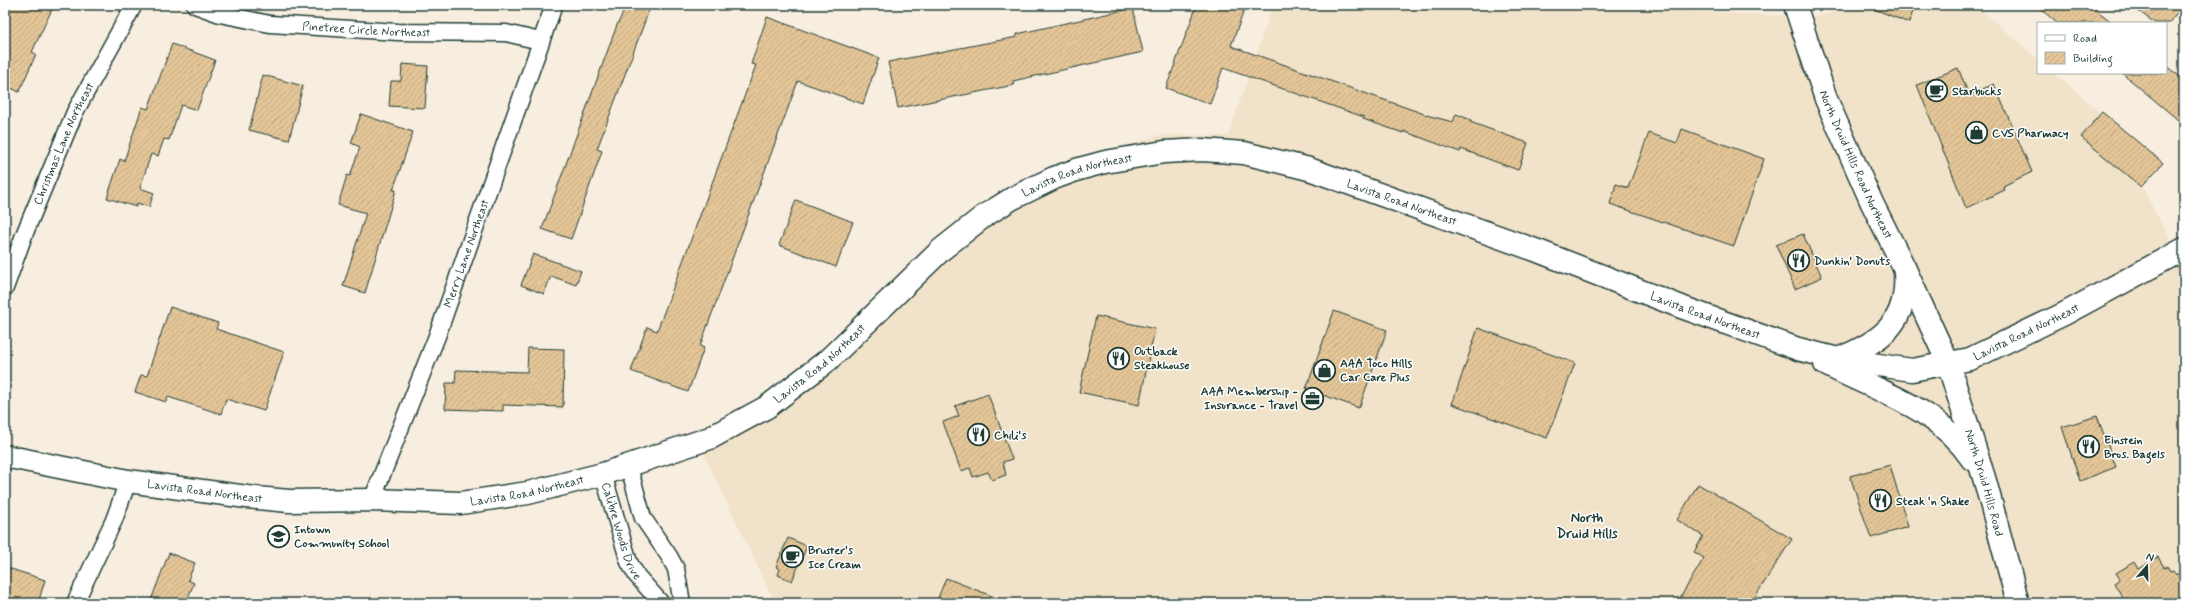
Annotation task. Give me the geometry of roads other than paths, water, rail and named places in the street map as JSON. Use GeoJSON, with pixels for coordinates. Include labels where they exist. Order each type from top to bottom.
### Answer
{"type":"FeatureCollection","features":[{"type":"Feature","properties":{"kind":"main road","name":"North Druid Hills Road Northeast"},"geometry":{"type":"LineString","coordinates":[[1795,5],[1826,100],[1872,203],[1904,267],[1948,363]]}},
{"type":"Feature","properties":{"kind":"main road","name":"Lavista Road Northeast"},"geometry":{"type":"LineString","coordinates":[[5,456],[128,481],[247,497],[289,501],[372,500],[461,503],[528,493],[603,474],[710,438],[767,407],[828,360],[942,250],[984,216],[1013,198],[1054,178],[1079,169],[1105,162],[1164,152],[1203,150],[1244,153],[1309,168],[1538,251],[1684,308],[1798,349],[1838,359],[1912,370],[1970,359],[2064,314],[2184,249]]}},
{"type":"Feature","properties":{"kind":"main road"},"geometry":{"type":"LineString","coordinates":[[1838,359],[1862,350],[1879,340],[1890,327],[1901,308],[1906,292],[1904,267]]}},
{"type":"Feature","properties":{"kind":"main road"},"geometry":{"type":"LineString","coordinates":[[1798,349],[1924,412],[1952,433],[1983,475]]}},
{"type":"Feature","properties":{"kind":"main road","name":"North Druid Hills Road"},"geometry":{"type":"LineString","coordinates":[[1948,363],[1983,475],[2018,603]]}},
{"type":"Feature","properties":{"kind":"street","name":"Christmas Lane Northeast"},"geometry":{"type":"LineString","coordinates":[[5,288],[24,235],[75,112],[134,5]]}},
{"type":"Feature","properties":{"kind":"street","name":"Pinetree Circle Northeast"},"geometry":{"type":"LineString","coordinates":[[195,5],[220,14],[270,24],[398,32],[506,33],[540,41]]}},
{"type":"Feature","properties":{"kind":"street","name":"Merry Lane Northeast"},"geometry":{"type":"LineString","coordinates":[[372,500],[437,336],[540,41],[554,5]]}},
{"type":"Feature","properties":{"kind":"street","name":"Calibre Woods Drive"},"geometry":{"type":"LineString","coordinates":[[630,466],[643,518],[669,556],[676,570],[683,599]]}},
{"type":"Feature","properties":{"kind":"street","name":"Calibre Woods Drive"},"geometry":{"type":"LineString","coordinates":[[603,474],[630,562],[637,576],[661,603]]}},
{"type":"Feature","properties":{"kind":"street"},"geometry":{"type":"LineString","coordinates":[[75,603],[114,520],[128,481]]}},
{"type":"Feature","properties":{"kind":"place","name":"Starbucks"},"geometry":{"type":"Point","coordinates":[1937,91]}},
{"type":"Feature","properties":{"kind":"place","name":"CVS Pharmacy"},"geometry":{"type":"Point","coordinates":[1976,133]}},
{"type":"Feature","properties":{"kind":"place","name":"Dunkin' Donuts"},"geometry":{"type":"Point","coordinates":[1799,261]}},
{"type":"Feature","properties":{"kind":"place","name":"Outback Steakhouse"},"geometry":{"type":"Point","coordinates":[1119,358]}},
{"type":"Feature","properties":{"kind":"place","name":"AAA Toco Hills Car Care Plus"},"geometry":{"type":"Point","coordinates":[1324,370]}},
{"type":"Feature","properties":{"kind":"place","name":"AAA Membership - Insurance - Travel"},"geometry":{"type":"Point","coordinates":[1313,398]}},
{"type":"Feature","properties":{"kind":"place","name":"Chili's"},"geometry":{"type":"Point","coordinates":[979,435]}},
{"type":"Feature","properties":{"kind":"place","name":"Einstein Bros. Bagels"},"geometry":{"type":"Point","coordinates":[2089,447]}},
{"type":"Feature","properties":{"kind":"place","name":"Steak 'n Shake"},"geometry":{"type":"Point","coordinates":[1880,501]}},
{"type":"Feature","properties":{"kind":"place","name":"Intown Community School"},"geometry":{"type":"Point","coordinates":[279,536]}},
{"type":"Feature","properties":{"kind":"place","name":"Bruster's Ice Cream"},"geometry":{"type":"Point","coordinates":[792,557]}},
{"type":"Feature","properties":{"kind":"district","name":"North Druid Hills"},"geometry":{"type":"Point","coordinates":[1587,526]}}]}
